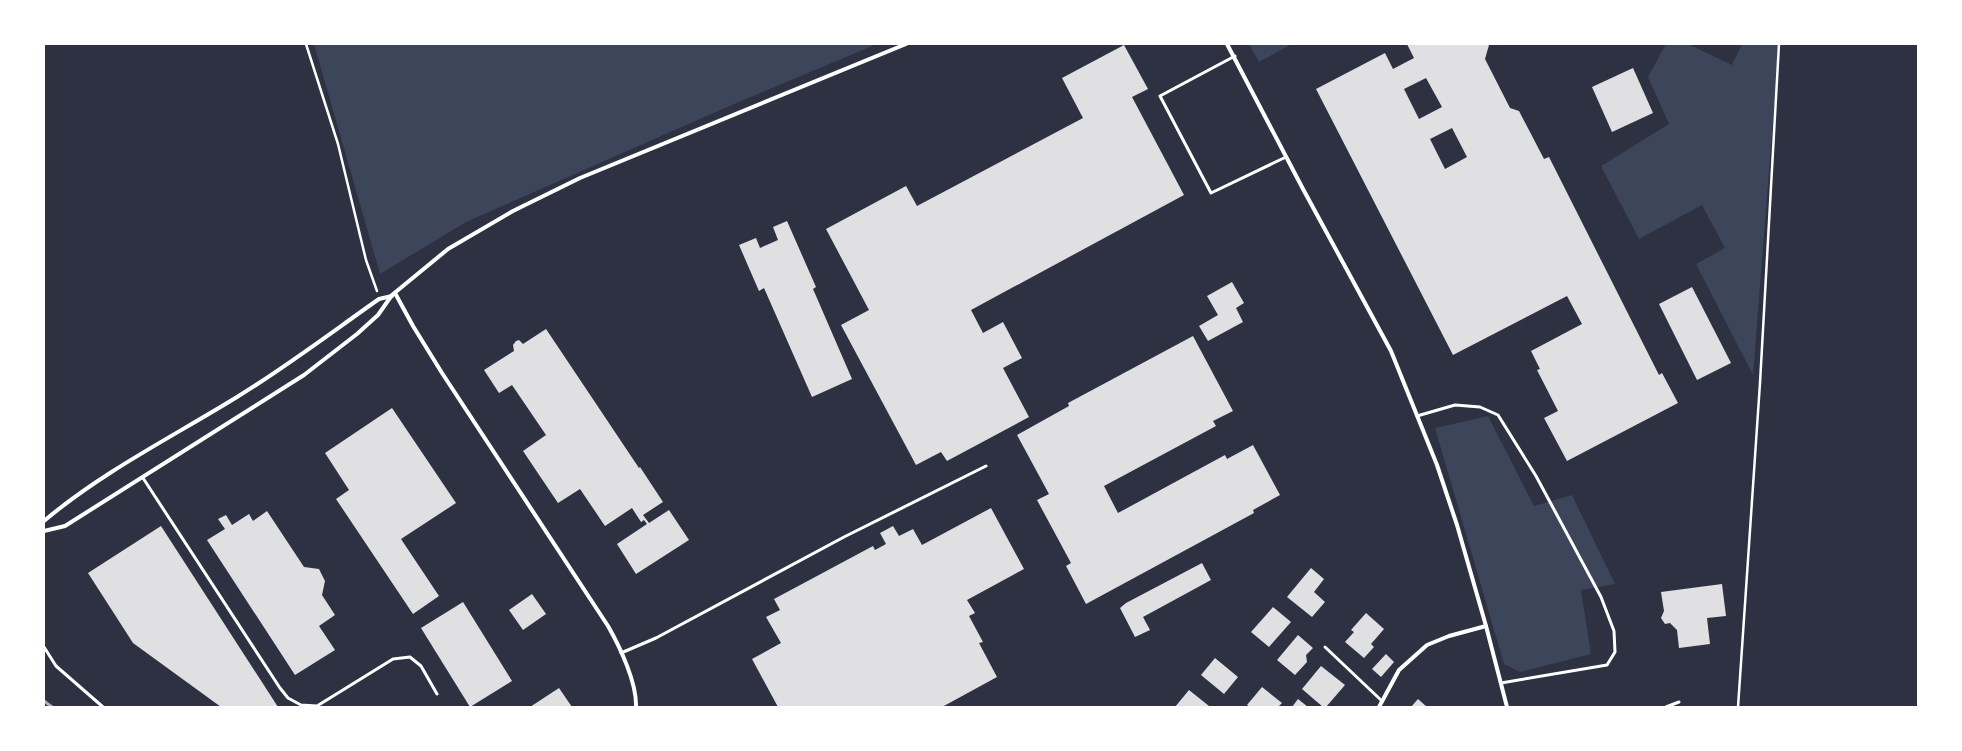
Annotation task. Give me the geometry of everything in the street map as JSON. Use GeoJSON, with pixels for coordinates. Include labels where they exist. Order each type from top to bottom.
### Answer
{"type":"FeatureCollection","features":[{"type":"Feature","properties":{"kind":"street"},"geometry":{"type":"LineString","coordinates":[[44,531],[65,526],[304,375],[357,334],[378,315],[394,294],[448,249],[513,211],[573,182],[906,44]]}},
{"type":"Feature","properties":{"kind":"street"},"geometry":{"type":"LineString","coordinates":[[1228,44],[1286,157],[1391,351],[1437,465],[1486,626],[1507,707]]}},
{"type":"Feature","properties":{"kind":"street"},"geometry":{"type":"LineString","coordinates":[[44,521],[78,495],[295,359],[379,299],[394,294]]}},
{"type":"Feature","properties":{"kind":"street"},"geometry":{"type":"LineString","coordinates":[[394,294],[412,326],[442,373],[608,626],[620,652],[633,687],[636,707]]}},
{"type":"Feature","properties":{"kind":"street"},"geometry":{"type":"LineString","coordinates":[[1379,707],[1399,670],[1427,645],[1449,636],[1486,626]]}},
{"type":"Feature","properties":{"kind":"lane"},"geometry":{"type":"LineString","coordinates":[[1235,56],[1160,96],[1211,193],[1286,157]]}},
{"type":"Feature","properties":{"kind":"lane"},"geometry":{"type":"LineString","coordinates":[[1417,416],[1455,405],[1480,406],[1498,415],[1536,476],[1601,597],[1614,631],[1615,652],[1607,665],[1501,683]]}},
{"type":"Feature","properties":{"kind":"lane"},"geometry":{"type":"LineString","coordinates":[[620,652],[656,638],[844,537],[986,466]]}},
{"type":"Feature","properties":{"kind":"lane"},"geometry":{"type":"LineString","coordinates":[[143,478],[275,681],[288,698],[301,705],[317,706],[393,659],[410,657],[421,666],[437,694]]}},
{"type":"Feature","properties":{"kind":"lane"},"geometry":{"type":"LineString","coordinates":[[44,647],[56,666],[103,707]]}},
{"type":"Feature","properties":{"kind":"lane"},"geometry":{"type":"LineString","coordinates":[[1326,647],[1382,701]]}},
{"type":"Feature","properties":{"kind":"lane"},"geometry":{"type":"LineString","coordinates":[[1666,707],[1679,702]]}},
{"type":"Feature","properties":{"kind":"path"},"geometry":{"type":"LineString","coordinates":[[306,44],[338,144],[366,260],[379,299]]}},
{"type":"Feature","properties":{"kind":"path"},"geometry":{"type":"LineString","coordinates":[[1738,707],[1760,383],[1779,44]]}},
{"type":"Feature","properties":{"kind":"shaded area"},"geometry":{"type":"Polygon","coordinates":[[[314,44],[877,44],[734,104],[466,222],[380,274],[314,44]]]}},
{"type":"Feature","properties":{"kind":"shaded area"},"geometry":{"type":"Polygon","coordinates":[[[1249,44],[1292,44],[1259,62],[1249,44]]]}},
{"type":"Feature","properties":{"kind":"shaded area"},"geometry":{"type":"Polygon","coordinates":[[[1666,44],[1688,44],[1732,65],[1742,44],[1779,44],[1753,375],[1696,264],[1725,248],[1702,205],[1639,239],[1601,166],[1669,124],[1648,77],[1666,44]]]}},
{"type":"Feature","properties":{"kind":"shaded area"},"geometry":{"type":"Polygon","coordinates":[[[1488,416],[1534,506],[1572,495],[1615,584],[1581,590],[1591,654],[1520,672],[1504,664],[1435,428],[1488,416]]]}},
{"type":"Feature","properties":{"kind":"building"},"geometry":{"type":"Polygon","coordinates":[[[1407,44],[1492,44],[1489,45],[1485,59],[1510,108],[1519,111],[1544,159],[1549,157],[1659,375],[1662,373],[1678,403],[1567,461],[1544,418],[1558,411],[1537,370],[1540,369],[1531,351],[1582,324],[1567,296],[1453,355],[1316,89],[1385,53],[1393,69],[1414,58],[1407,44]],[[1426,78],[1404,89],[1419,119],[1442,107],[1426,78]],[[1452,128],[1430,139],[1445,169],[1467,157],[1452,128]]]}},
{"type":"Feature","properties":{"kind":"building"},"geometry":{"type":"Polygon","coordinates":[[[1124,45],[1148,89],[1132,97],[1184,195],[971,310],[983,333],[1003,322],[1022,358],[1003,368],[1029,417],[947,461],[941,452],[916,465],[841,325],[869,310],[826,229],[906,186],[917,206],[1083,118],[1062,78],[1124,45]]]}},
{"type":"Feature","properties":{"kind":"building"},"geometry":{"type":"Polygon","coordinates":[[[1633,68],[1653,113],[1612,132],[1592,87],[1633,68]]]}},
{"type":"Feature","properties":{"kind":"building"},"geometry":{"type":"Polygon","coordinates":[[[787,221],[816,287],[813,289],[852,379],[812,397],[764,288],[759,291],[739,245],[756,238],[760,248],[778,240],[773,227],[787,221]]]}},
{"type":"Feature","properties":{"kind":"building"},"geometry":{"type":"Polygon","coordinates":[[[1232,282],[1244,303],[1236,308],[1243,322],[1208,341],[1199,326],[1218,315],[1207,296],[1232,282]]]}},
{"type":"Feature","properties":{"kind":"building"},"geometry":{"type":"Polygon","coordinates":[[[1692,287],[1731,363],[1697,380],[1659,304],[1692,287]]]}},
{"type":"Feature","properties":{"kind":"building"},"geometry":{"type":"Polygon","coordinates":[[[546,329],[663,502],[643,515],[649,523],[669,510],[689,540],[636,574],[617,544],[647,524],[644,520],[641,522],[632,508],[605,526],[580,489],[558,503],[523,451],[546,435],[512,385],[499,393],[484,370],[514,351],[513,345],[516,341],[519,340],[523,344],[546,329]]]}},
{"type":"Feature","properties":{"kind":"building"},"geometry":{"type":"Polygon","coordinates":[[[1193,336],[1233,411],[1213,421],[1216,426],[1104,486],[1118,513],[1225,455],[1227,459],[1253,445],[1280,495],[1253,510],[1254,513],[1086,604],[1066,566],[1071,563],[1037,500],[1049,494],[1017,435],[1069,406],[1068,403],[1193,336]]]}},
{"type":"Feature","properties":{"kind":"building"},"geometry":{"type":"Polygon","coordinates":[[[392,408],[456,503],[401,539],[439,596],[413,614],[336,499],[349,490],[325,453],[392,408]]]}},
{"type":"Feature","properties":{"kind":"building"},"geometry":{"type":"Polygon","coordinates":[[[991,508],[1024,569],[967,600],[975,613],[969,616],[983,642],[979,643],[997,677],[942,707],[778,707],[752,659],[781,643],[766,617],[780,610],[774,599],[873,546],[875,550],[886,544],[880,533],[893,526],[899,536],[913,529],[922,545],[991,508]]]}},
{"type":"Feature","properties":{"kind":"building"},"geometry":{"type":"Polygon","coordinates":[[[267,511],[304,567],[319,569],[325,581],[322,595],[335,615],[319,626],[335,650],[295,675],[207,540],[225,529],[218,519],[226,515],[232,525],[249,514],[253,521],[267,511]]]}},
{"type":"Feature","properties":{"kind":"building"},"geometry":{"type":"Polygon","coordinates":[[[161,526],[278,707],[221,707],[133,643],[88,573],[161,526]]]}},
{"type":"Feature","properties":{"kind":"building"},"geometry":{"type":"Polygon","coordinates":[[[1202,563],[1211,580],[1143,617],[1150,630],[1135,637],[1120,608],[1126,603],[1202,563]]]}},
{"type":"Feature","properties":{"kind":"building"},"geometry":{"type":"Polygon","coordinates":[[[1311,568],[1324,579],[1314,592],[1325,602],[1312,617],[1287,597],[1311,568]]]}},
{"type":"Feature","properties":{"kind":"building"},"geometry":{"type":"Polygon","coordinates":[[[1722,584],[1726,616],[1707,618],[1710,644],[1679,648],[1677,630],[1670,623],[1665,624],[1661,618],[1664,611],[1661,592],[1722,584]]]}},
{"type":"Feature","properties":{"kind":"building"},"geometry":{"type":"Polygon","coordinates":[[[532,594],[546,614],[523,630],[509,610],[532,594]]]}},
{"type":"Feature","properties":{"kind":"building"},"geometry":{"type":"Polygon","coordinates":[[[463,602],[512,681],[470,707],[421,628],[463,602]]]}},
{"type":"Feature","properties":{"kind":"building"},"geometry":{"type":"Polygon","coordinates":[[[1273,607],[1291,622],[1269,647],[1251,632],[1273,607]]]}},
{"type":"Feature","properties":{"kind":"building"},"geometry":{"type":"Polygon","coordinates":[[[1366,613],[1384,629],[1371,644],[1374,647],[1364,658],[1345,642],[1354,632],[1351,630],[1366,613]]]}},
{"type":"Feature","properties":{"kind":"building"},"geometry":{"type":"Polygon","coordinates":[[[1298,635],[1313,648],[1306,655],[1307,662],[1295,675],[1277,660],[1298,635]]]}},
{"type":"Feature","properties":{"kind":"building"},"geometry":{"type":"Polygon","coordinates":[[[1386,654],[1394,662],[1381,677],[1372,669],[1386,654]]]}},
{"type":"Feature","properties":{"kind":"building"},"geometry":{"type":"Polygon","coordinates":[[[1215,658],[1238,677],[1224,694],[1201,675],[1215,658]]]}},
{"type":"Feature","properties":{"kind":"building"},"geometry":{"type":"Polygon","coordinates":[[[1321,666],[1345,685],[1326,707],[1323,707],[1302,689],[1321,666]]]}},
{"type":"Feature","properties":{"kind":"building"},"geometry":{"type":"Polygon","coordinates":[[[1262,687],[1282,703],[1278,707],[1250,707],[1247,705],[1262,687]]]}},
{"type":"Feature","properties":{"kind":"building"},"geometry":{"type":"Polygon","coordinates":[[[559,688],[572,707],[530,707],[559,688]]]}},
{"type":"Feature","properties":{"kind":"building"},"geometry":{"type":"Polygon","coordinates":[[[1189,690],[1209,706],[1175,707],[1189,690]]]}},
{"type":"Feature","properties":{"kind":"building"},"geometry":{"type":"Polygon","coordinates":[[[1298,699],[1308,707],[1292,707],[1298,699]]]}},
{"type":"Feature","properties":{"kind":"building"},"geometry":{"type":"Polygon","coordinates":[[[1418,699],[1427,707],[1411,707],[1418,699]]]}},
{"type":"Feature","properties":{"kind":"railway"},"geometry":{"type":"LineString","coordinates":[[44,701],[52,707]]}}]}
